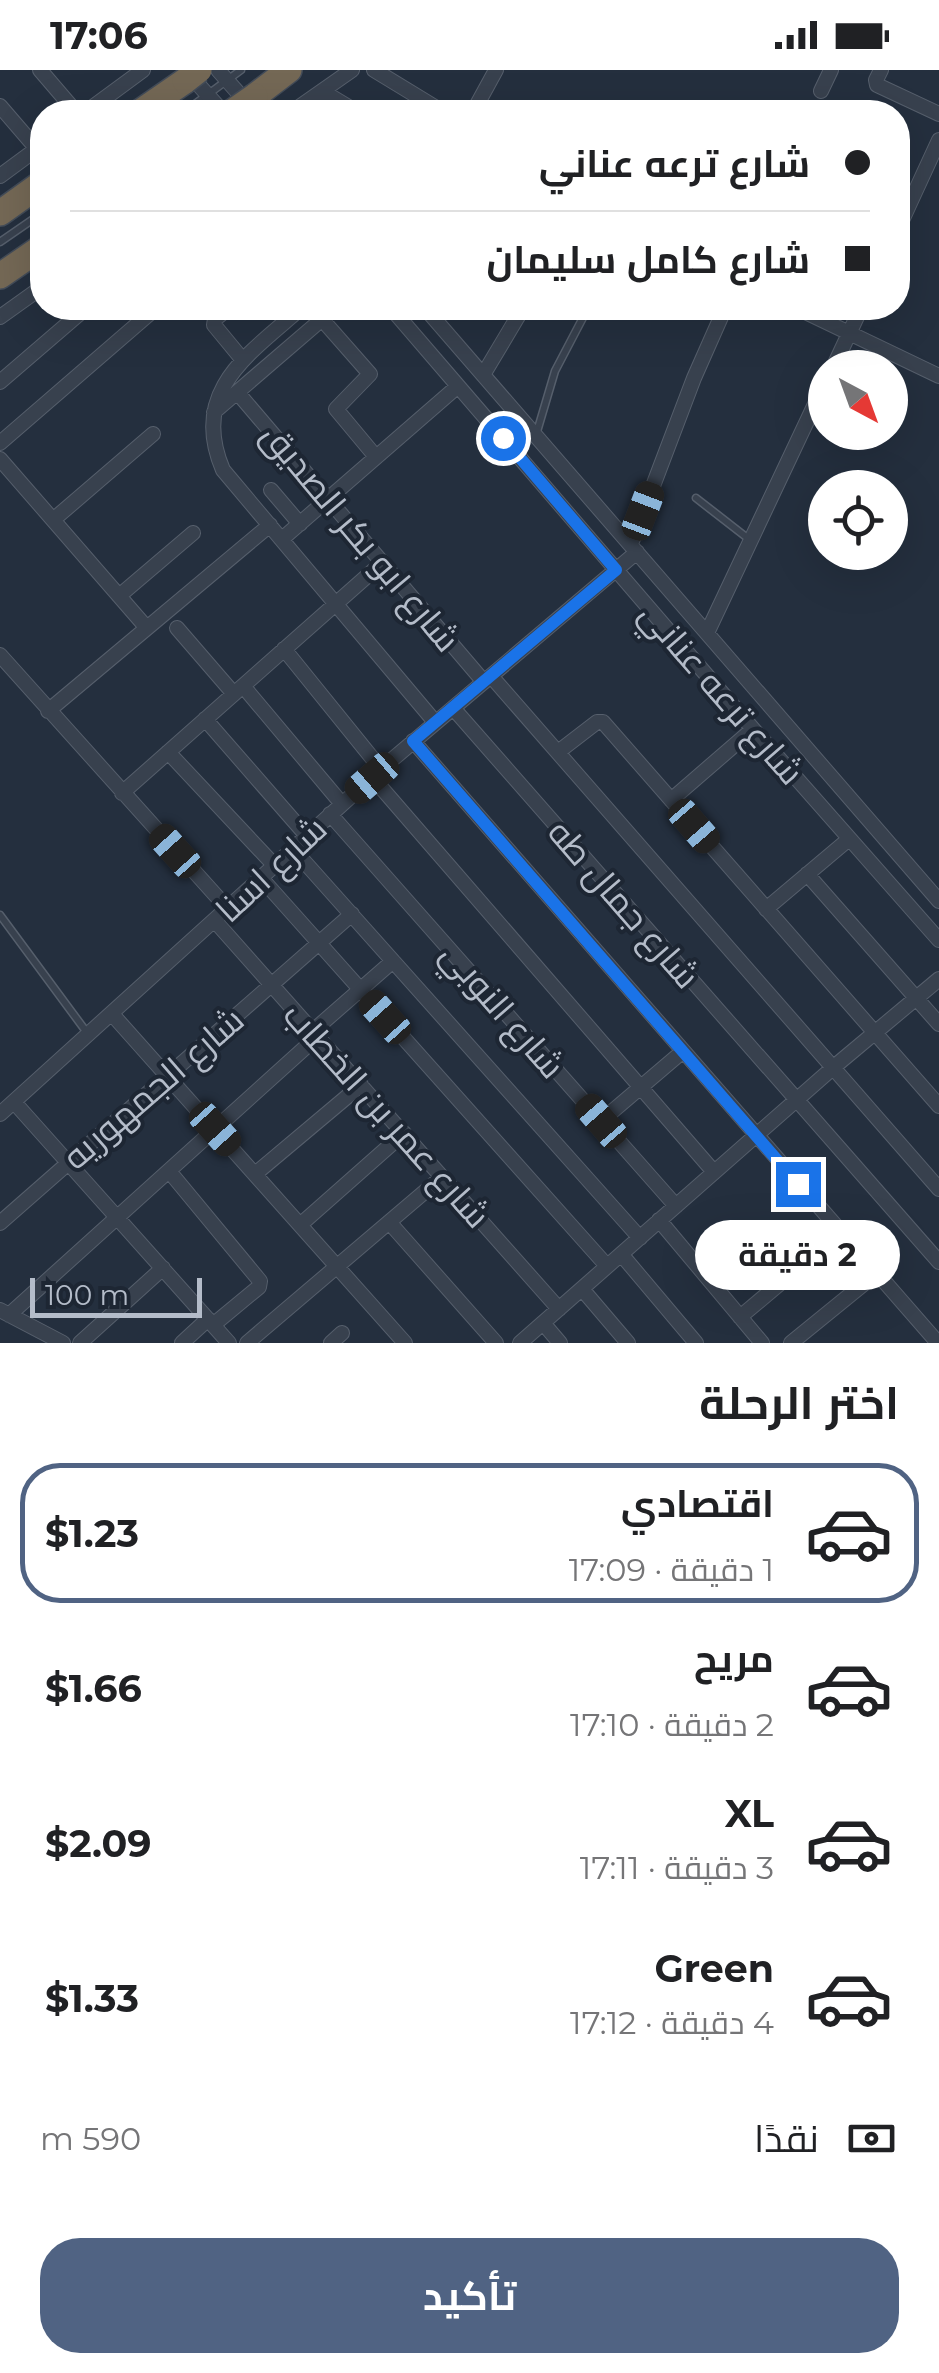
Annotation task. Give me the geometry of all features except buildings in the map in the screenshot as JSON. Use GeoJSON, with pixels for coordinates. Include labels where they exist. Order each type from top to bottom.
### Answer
{"type":"FeatureCollection","features":[{"type":"Feature","properties":{"kind":"highway"},"geometry":{"type":"LineString","coordinates":[[259,100],[289,70]]}},
{"type":"Feature","properties":{"kind":"highway"},"geometry":{"type":"LineString","coordinates":[[156,100],[190,74]]}},
{"type":"Feature","properties":{"kind":"highway"},"geometry":{"type":"LineString","coordinates":[[0,213],[30,192]]}},
{"type":"Feature","properties":{"kind":"highway"},"geometry":{"type":"LineString","coordinates":[[0,276],[30,255]]}},
{"type":"Feature","properties":{"kind":"street"},"geometry":{"type":"LineString","coordinates":[[40,70],[66,100]]}},
{"type":"Feature","properties":{"kind":"street"},"geometry":{"type":"LineString","coordinates":[[111,70],[124,84]]}},
{"type":"Feature","properties":{"kind":"street"},"geometry":{"type":"LineString","coordinates":[[102,100],[143,70]]}},
{"type":"Feature","properties":{"kind":"street"},"geometry":{"type":"LineString","coordinates":[[218,70],[251,100]]}},
{"type":"Feature","properties":{"kind":"street"},"geometry":{"type":"LineString","coordinates":[[310,100],[352,70]]}},
{"type":"Feature","properties":{"kind":"street"},"geometry":{"type":"LineString","coordinates":[[374,70],[423,100]]}},
{"type":"Feature","properties":{"kind":"street"},"geometry":{"type":"LineString","coordinates":[[480,100],[496,70]]}},
{"type":"Feature","properties":{"kind":"street"},"geometry":{"type":"LineString","coordinates":[[821,91],[831,70]]}},
{"type":"Feature","properties":{"kind":"street"},"geometry":{"type":"LineString","coordinates":[[881,70],[877,85],[909,100]]}},
{"type":"Feature","properties":{"kind":"street"},"geometry":{"type":"LineString","coordinates":[[190,74],[213,100]]}},
{"type":"Feature","properties":{"kind":"street"},"geometry":{"type":"LineString","coordinates":[[322,92],[336,100]]}},
{"type":"Feature","properties":{"kind":"street"},"geometry":{"type":"LineString","coordinates":[[910,100],[939,114]]}},
{"type":"Feature","properties":{"kind":"street"},"geometry":{"type":"LineString","coordinates":[[0,106],[30,137]]}},
{"type":"Feature","properties":{"kind":"street"},"geometry":{"type":"LineString","coordinates":[[910,203],[939,140]]}},
{"type":"Feature","properties":{"kind":"street"},"geometry":{"type":"LineString","coordinates":[[0,176],[30,154]]}},
{"type":"Feature","properties":{"kind":"street"},"geometry":{"type":"LineString","coordinates":[[0,317],[30,296]]}},
{"type":"Feature","properties":{"kind":"street"},"geometry":{"type":"LineString","coordinates":[[0,382],[72,320]]}},
{"type":"Feature","properties":{"kind":"street"},"geometry":{"type":"LineString","coordinates":[[0,443],[142,320]]}},
{"type":"Feature","properties":{"kind":"street"},"geometry":{"type":"LineString","coordinates":[[215,320],[215,328],[242,359]]}},
{"type":"Feature","properties":{"kind":"street"},"geometry":{"type":"LineString","coordinates":[[287,320],[242,359],[224,383],[214,412],[213,441],[222,470],[435,722]]}},
{"type":"Feature","properties":{"kind":"street"},"geometry":{"type":"LineString","coordinates":[[214,412],[292,344],[311,320]]}},
{"type":"Feature","properties":{"kind":"street"},"geometry":{"type":"LineString","coordinates":[[323,320],[370,374],[336,410],[376,457]]}},
{"type":"Feature","properties":{"kind":"street","name":"شارع ترعه عناني"},"geometry":{"type":"LineString","coordinates":[[401,320],[752,730],[939,940]]}},
{"type":"Feature","properties":{"kind":"street","name":"شارع ترعه عناني"},"geometry":{"type":"LineString","coordinates":[[436,320],[939,901]]}},
{"type":"Feature","properties":{"kind":"street"},"geometry":{"type":"LineString","coordinates":[[483,374],[515,320]]}},
{"type":"Feature","properties":{"kind":"street"},"geometry":{"type":"LineString","coordinates":[[634,548],[694,378],[720,320]]}},
{"type":"Feature","properties":{"kind":"street"},"geometry":{"type":"LineString","coordinates":[[822,320],[939,376]]}},
{"type":"Feature","properties":{"kind":"street"},"geometry":{"type":"LineString","coordinates":[[841,350],[855,320]]}},
{"type":"Feature","properties":{"kind":"street"},"geometry":{"type":"LineString","coordinates":[[278,328],[292,344]]}},
{"type":"Feature","properties":{"kind":"street"},"geometry":{"type":"LineString","coordinates":[[282,539],[458,386]]}},
{"type":"Feature","properties":{"kind":"street","name":"شارع ابو بكر الصديق"},"geometry":{"type":"LineString","coordinates":[[237,392],[382,562],[558,752],[939,1189]]}},
{"type":"Feature","properties":{"kind":"street"},"geometry":{"type":"LineString","coordinates":[[707,633],[808,419]]}},
{"type":"Feature","properties":{"kind":"street"},"geometry":{"type":"LineString","coordinates":[[53,520],[153,434]]}},
{"type":"Feature","properties":{"kind":"street"},"geometry":{"type":"LineString","coordinates":[[0,459],[146,627]]}},
{"type":"Feature","properties":{"kind":"street"},"geometry":{"type":"LineString","coordinates":[[271,490],[300,524]]}},
{"type":"Feature","properties":{"kind":"street"},"geometry":{"type":"LineString","coordinates":[[48,711],[270,525]]}},
{"type":"Feature","properties":{"kind":"street"},"geometry":{"type":"LineString","coordinates":[[120,596],[193,533]]}},
{"type":"Feature","properties":{"kind":"street","name":"شارع اسنا"},"geometry":{"type":"LineString","coordinates":[[0,1114],[376,773],[616,570],[634,548]]}},
{"type":"Feature","properties":{"kind":"street"},"geometry":{"type":"LineString","coordinates":[[122,792],[382,562]]}},
{"type":"Feature","properties":{"kind":"street","name":"شارع النوبي"},"geometry":{"type":"LineString","coordinates":[[177,628],[238,690],[676,1206]]}},
{"type":"Feature","properties":{"kind":"street"},"geometry":{"type":"LineString","coordinates":[[284,650],[376,773],[714,1172]]}},
{"type":"Feature","properties":{"kind":"street"},"geometry":{"type":"LineString","coordinates":[[0,655],[228,910]]}},
{"type":"Feature","properties":{"kind":"street","name":"شارع جمال طه"},"geometry":{"type":"LineString","coordinates":[[452,708],[939,1262]]}},
{"type":"Feature","properties":{"kind":"street"},"geometry":{"type":"LineString","coordinates":[[205,719],[307,836]]}},
{"type":"Feature","properties":{"kind":"street"},"geometry":{"type":"LineString","coordinates":[[558,752],[596,722],[603,722],[939,1106]]}},
{"type":"Feature","properties":{"kind":"street"},"geometry":{"type":"LineString","coordinates":[[671,800],[752,730]]}},
{"type":"Feature","properties":{"kind":"street"},"geometry":{"type":"LineString","coordinates":[[413,741],[938,1343]]}},
{"type":"Feature","properties":{"kind":"street"},"geometry":{"type":"LineString","coordinates":[[168,752],[275,866]]}},
{"type":"Feature","properties":{"kind":"street"},"geometry":{"type":"LineString","coordinates":[[766,909],[849,839]]}},
{"type":"Feature","properties":{"kind":"street"},"geometry":{"type":"LineString","coordinates":[[293,848],[640,1238]]}},
{"type":"Feature","properties":{"kind":"street"},"geometry":{"type":"LineString","coordinates":[[807,874],[939,1024]]}},
{"type":"Feature","properties":{"kind":"street"},"geometry":{"type":"LineString","coordinates":[[261,878],[607,1266]]}},
{"type":"Feature","properties":{"kind":"street","name":"شارع الجمهوريه"},"geometry":{"type":"LineString","coordinates":[[0,1223],[352,914]]}},
{"type":"Feature","properties":{"kind":"street","name":"شارع عمر بن الخطاب"},"geometry":{"type":"LineString","coordinates":[[216,921],[560,1308]]}},
{"type":"Feature","properties":{"kind":"street"},"geometry":{"type":"LineString","coordinates":[[62,1343],[5,1313],[215,1129],[393,960]]}},
{"type":"Feature","properties":{"kind":"street"},"geometry":{"type":"LineString","coordinates":[[520,1343],[939,979]]}},
{"type":"Feature","properties":{"kind":"street"},"geometry":{"type":"LineString","coordinates":[[112,1014],[405,1343]]}},
{"type":"Feature","properties":{"kind":"street"},"geometry":{"type":"LineString","coordinates":[[601,1121],[682,1052]]}},
{"type":"Feature","properties":{"kind":"street"},"geometry":{"type":"LineString","coordinates":[[255,1174],[361,1085]]}},
{"type":"Feature","properties":{"kind":"street"},"geometry":{"type":"LineString","coordinates":[[14,1102],[229,1343]]}},
{"type":"Feature","properties":{"kind":"street"},"geometry":{"type":"LineString","coordinates":[[300,1225],[404,1133]]}},
{"type":"Feature","properties":{"kind":"street"},"geometry":{"type":"LineString","coordinates":[[168,1171],[260,1281],[259,1287],[182,1343]]}},
{"type":"Feature","properties":{"kind":"street"},"geometry":{"type":"LineString","coordinates":[[247,1343],[442,1177]]}},
{"type":"Feature","properties":{"kind":"street"},"geometry":{"type":"LineString","coordinates":[[659,1220],[762,1343]]}},
{"type":"Feature","properties":{"kind":"street"},"geometry":{"type":"LineString","coordinates":[[390,1222],[496,1343]]}},
{"type":"Feature","properties":{"kind":"street"},"geometry":{"type":"LineString","coordinates":[[740,1316],[841,1232]]}},
{"type":"Feature","properties":{"kind":"street"},"geometry":{"type":"LineString","coordinates":[[621,1254],[696,1343]]}},
{"type":"Feature","properties":{"kind":"street"},"geometry":{"type":"LineString","coordinates":[[80,1343],[162,1268]]}},
{"type":"Feature","properties":{"kind":"street"},"geometry":{"type":"LineString","coordinates":[[791,1343],[877,1273]]}},
{"type":"Feature","properties":{"kind":"street"},"geometry":{"type":"LineString","coordinates":[[582,1289],[628,1343]]}},
{"type":"Feature","properties":{"kind":"street"},"geometry":{"type":"LineString","coordinates":[[543,1323],[560,1343]]}},
{"type":"Feature","properties":{"kind":"street"},"geometry":{"type":"LineString","coordinates":[[26,1343],[39,1331]]}},
{"type":"Feature","properties":{"kind":"lane"},"geometry":{"type":"LineString","coordinates":[[200,100],[241,70]]}},
{"type":"Feature","properties":{"kind":"lane"},"geometry":{"type":"LineString","coordinates":[[0,242],[30,221]]}},
{"type":"Feature","properties":{"kind":"lane"},"geometry":{"type":"LineString","coordinates":[[536,435],[555,371],[582,320]]}},
{"type":"Feature","properties":{"kind":"lane"},"geometry":{"type":"LineString","coordinates":[[696,498],[750,541]]}},
{"type":"Feature","properties":{"kind":"lane"},"geometry":{"type":"LineString","coordinates":[[0,916],[88,1035]]}},
{"type":"Feature","properties":{"kind":"route"},"geometry":{"type":"LineString","coordinates":[[503,438],[616,570],[413,741],[798,1184]]}}]}
